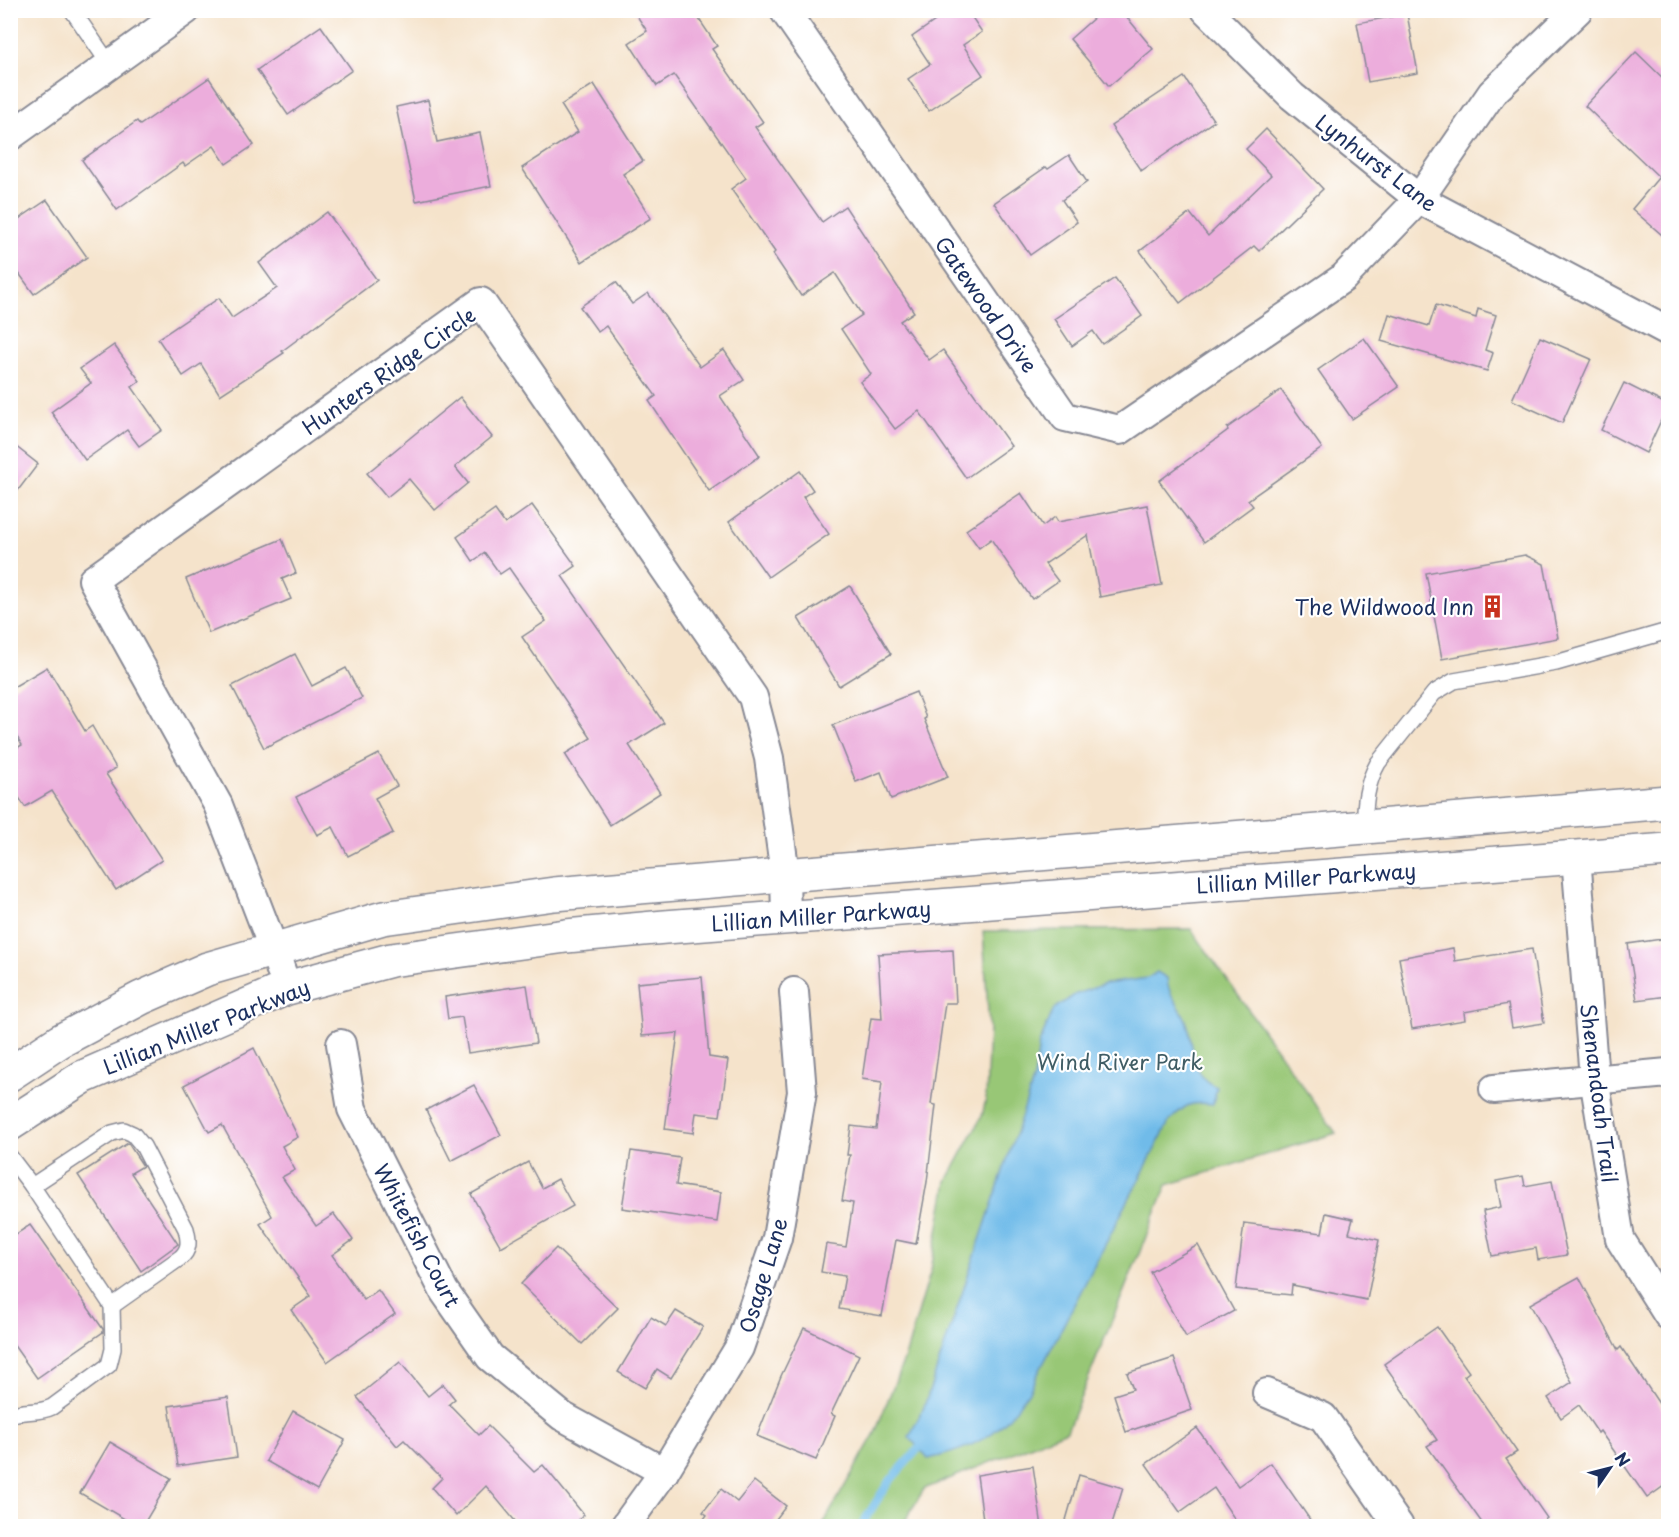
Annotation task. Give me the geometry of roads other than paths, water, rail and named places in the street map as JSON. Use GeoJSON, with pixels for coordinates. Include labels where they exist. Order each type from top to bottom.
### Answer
{"type":"FeatureCollection","features":[{"type":"Feature","properties":{"kind":"main road","name":"Lillian Miller Parkway"},"geometry":{"type":"LineString","coordinates":[[10,1074],[60,1041],[141,998],[207,969],[383,918],[554,894],[1668,802]]}},
{"type":"Feature","properties":{"kind":"main road","name":"Lillian Miller Parkway"},"geometry":{"type":"LineString","coordinates":[[10,1124],[83,1077],[287,988],[391,960],[566,936],[786,917],[1668,850]]}},
{"type":"Feature","properties":{"kind":"street"},"geometry":{"type":"LineString","coordinates":[[10,136],[186,10]]}},
{"type":"Feature","properties":{"kind":"street","name":"Gatewood Drive"},"geometry":{"type":"LineString","coordinates":[[784,10],[1065,417],[1120,430],[1343,278],[1419,199],[1492,93],[1578,10]]}},
{"type":"Feature","properties":{"kind":"street","name":"Lynhurst Lane"},"geometry":{"type":"LineString","coordinates":[[1206,10],[1292,96],[1419,199],[1668,331]]}},
{"type":"Feature","properties":{"kind":"street","name":"Hunters Ridge Circle"},"geometry":{"type":"LineString","coordinates":[[287,988],[218,805],[93,580],[481,302],[753,697],[770,758],[785,874],[786,917]]}},
{"type":"Feature","properties":{"kind":"street","name":"Shenandoah Trail"},"geometry":{"type":"LineString","coordinates":[[1576,857],[1594,1078],[1620,1239],[1668,1315]]}},
{"type":"Feature","properties":{"kind":"street","name":"Osage Lane"},"geometry":{"type":"LineString","coordinates":[[625,1527],[664,1472],[739,1348],[777,1238],[802,1092],[794,992]]}},
{"type":"Feature","properties":{"kind":"street","name":"Whitefish Court"},"geometry":{"type":"LineString","coordinates":[[341,1044],[352,1109],[444,1291],[490,1357],[562,1416],[664,1472]]}},
{"type":"Feature","properties":{"kind":"street"},"geometry":{"type":"LineString","coordinates":[[1494,1089],[1668,1073]]}},
{"type":"Feature","properties":{"kind":"street"},"geometry":{"type":"LineString","coordinates":[[1267,1393],[1323,1417],[1399,1527]]}},
{"type":"Feature","properties":{"kind":"lane"},"geometry":{"type":"LineString","coordinates":[[72,10],[110,65]]}},
{"type":"Feature","properties":{"kind":"lane"},"geometry":{"type":"LineString","coordinates":[[1364,827],[1366,792],[1378,763],[1434,693],[1444,686],[1454,681],[1556,663],[1668,631]]}},
{"type":"Feature","properties":{"kind":"lane"},"geometry":{"type":"LineString","coordinates":[[33,1186],[112,1133],[124,1130],[133,1134],[143,1146],[186,1229],[189,1242],[185,1254],[112,1306]]}},
{"type":"Feature","properties":{"kind":"lane"},"geometry":{"type":"LineString","coordinates":[[10,1157],[33,1186],[112,1306],[113,1349],[109,1365],[52,1407],[42,1412],[10,1415]]}},
{"type":"Feature","properties":{"kind":"water"},"geometry":{"type":"Polygon","coordinates":[[[1157,972],[1167,978],[1169,990],[1185,1017],[1195,1062],[1200,1073],[1207,1082],[1217,1087],[1213,1104],[1199,1103],[1188,1106],[1169,1122],[1029,1391],[1015,1411],[997,1429],[979,1441],[949,1454],[928,1459],[909,1437],[924,1407],[1034,1079],[1039,1044],[1054,1009],[1076,994],[1105,984],[1148,978],[1157,972]]]}},
{"type":"Feature","properties":{"kind":"waterway"},"geometry":{"type":"LineString","coordinates":[[861,1526],[888,1483],[918,1449]]}},
{"type":"Feature","properties":{"kind":"place","name":"The Wildwood Inn"},"geometry":{"type":"Point","coordinates":[1492,606]}},
{"type":"Feature","properties":{"kind":"park label","name":"Wind River Park"},"geometry":{"type":"Point","coordinates":[1120,1061]}}]}
